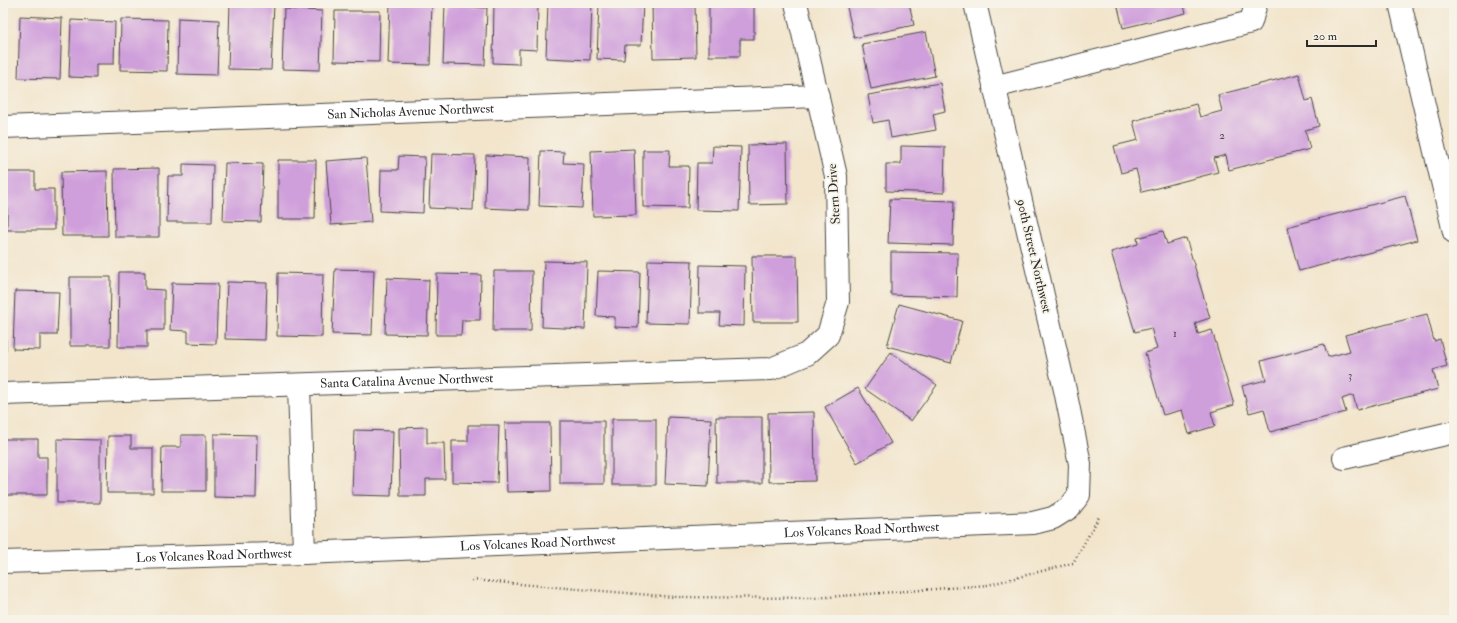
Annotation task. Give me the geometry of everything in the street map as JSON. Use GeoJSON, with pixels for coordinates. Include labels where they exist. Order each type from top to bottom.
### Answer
{"type":"FeatureCollection","features":[{"type":"Feature","properties":{"kind":"street","name":"Stern Drive"},"geometry":{"type":"LineString","coordinates":[[796,3],[836,176],[838,302],[828,335],[807,354]]}},
{"type":"Feature","properties":{"kind":"street","name":"90th Street Northwest"},"geometry":{"type":"LineString","coordinates":[[975,3],[1065,390],[1080,464],[1079,494],[1069,508]]}},
{"type":"Feature","properties":{"kind":"street"},"geometry":{"type":"LineString","coordinates":[[994,87],[1251,22],[1256,3]]}},
{"type":"Feature","properties":{"kind":"street"},"geometry":{"type":"LineString","coordinates":[[1400,3],[1454,232]]}},
{"type":"Feature","properties":{"kind":"street","name":"San Nicholas Avenue Northwest"},"geometry":{"type":"LineString","coordinates":[[3,127],[818,96]]}},
{"type":"Feature","properties":{"kind":"street","name":"Santa Catalina Avenue Northwest"},"geometry":{"type":"LineString","coordinates":[[3,394],[771,369],[807,354]]}},
{"type":"Feature","properties":{"kind":"street"},"geometry":{"type":"LineString","coordinates":[[299,385],[304,553]]}},
{"type":"Feature","properties":{"kind":"street"},"geometry":{"type":"LineString","coordinates":[[1344,458],[1454,432]]}},
{"type":"Feature","properties":{"kind":"street","name":"Los Volcanes Road Northwest"},"geometry":{"type":"LineString","coordinates":[[3,562],[304,553],[1033,522],[1053,518],[1069,508]]}},
{"type":"Feature","properties":{"kind":"path"},"geometry":{"type":"LineString","coordinates":[[472,580],[674,597],[814,598],[988,585],[1073,563],[1099,517]]}},
{"type":"Feature","properties":{"kind":"building"},"geometry":{"type":"Polygon","coordinates":[[[230,3],[274,4],[271,70],[228,69],[230,3]]]}},
{"type":"Feature","properties":{"kind":"building"},"geometry":{"type":"Polygon","coordinates":[[[390,3],[432,3],[430,65],[388,64],[390,3]]]}},
{"type":"Feature","properties":{"kind":"building"},"geometry":{"type":"Polygon","coordinates":[[[445,3],[472,3],[472,7],[487,8],[485,65],[443,64],[445,3]]]}},
{"type":"Feature","properties":{"kind":"building"},"geometry":{"type":"Polygon","coordinates":[[[494,3],[538,5],[537,50],[519,49],[519,64],[493,63],[494,3]]]}},
{"type":"Feature","properties":{"kind":"building"},"geometry":{"type":"Polygon","coordinates":[[[548,3],[592,3],[590,60],[546,58],[548,3]]]}},
{"type":"Feature","properties":{"kind":"building"},"geometry":{"type":"Polygon","coordinates":[[[599,3],[643,3],[641,45],[625,45],[624,60],[597,59],[599,3]]]}},
{"type":"Feature","properties":{"kind":"building"},"geometry":{"type":"Polygon","coordinates":[[[652,3],[695,3],[696,57],[653,58],[652,3]]]}},
{"type":"Feature","properties":{"kind":"building"},"geometry":{"type":"Polygon","coordinates":[[[709,3],[754,3],[754,39],[740,39],[740,56],[709,56],[709,3]]]}},
{"type":"Feature","properties":{"kind":"building"},"geometry":{"type":"Polygon","coordinates":[[[846,3],[909,3],[914,25],[854,38],[846,3]]]}},
{"type":"Feature","properties":{"kind":"building"},"geometry":{"type":"Polygon","coordinates":[[[1117,3],[1183,3],[1186,13],[1123,28],[1117,3]]]}},
{"type":"Feature","properties":{"kind":"building"},"geometry":{"type":"Polygon","coordinates":[[[284,9],[322,11],[320,70],[282,69],[284,9]]]}},
{"type":"Feature","properties":{"kind":"building"},"geometry":{"type":"Polygon","coordinates":[[[335,11],[380,11],[379,62],[334,61],[335,11]]]}},
{"type":"Feature","properties":{"kind":"building"},"geometry":{"type":"Polygon","coordinates":[[[20,16],[62,18],[60,79],[18,78],[20,16]]]}},
{"type":"Feature","properties":{"kind":"building"},"geometry":{"type":"Polygon","coordinates":[[[178,18],[219,20],[217,75],[177,74],[178,18]]]}},
{"type":"Feature","properties":{"kind":"building"},"geometry":{"type":"Polygon","coordinates":[[[121,19],[168,20],[167,71],[120,70],[121,19]]]}},
{"type":"Feature","properties":{"kind":"building"},"geometry":{"type":"Polygon","coordinates":[[[71,20],[115,22],[114,64],[96,64],[96,78],[69,77],[71,20]]]}},
{"type":"Feature","properties":{"kind":"building"},"geometry":{"type":"Polygon","coordinates":[[[926,32],[935,76],[871,89],[862,44],[926,32]]]}},
{"type":"Feature","properties":{"kind":"building"},"geometry":{"type":"Polygon","coordinates":[[[4,55],[5,82],[3,82],[4,55]]]}},
{"type":"Feature","properties":{"kind":"building"},"geometry":{"type":"Polygon","coordinates":[[[1299,74],[1306,101],[1312,99],[1319,126],[1305,130],[1310,149],[1229,170],[1226,155],[1214,158],[1218,172],[1142,192],[1136,169],[1121,173],[1114,146],[1138,140],[1133,121],[1196,104],[1200,117],[1222,111],[1218,95],[1299,74]]]}},
{"type":"Feature","properties":{"kind":"building"},"geometry":{"type":"Polygon","coordinates":[[[940,83],[945,111],[933,114],[936,130],[891,138],[888,120],[873,123],[868,95],[940,83]]]}},
{"type":"Feature","properties":{"kind":"building"},"geometry":{"type":"Polygon","coordinates":[[[787,144],[788,204],[749,205],[748,145],[787,144]]]}},
{"type":"Feature","properties":{"kind":"building"},"geometry":{"type":"Polygon","coordinates":[[[713,146],[741,147],[739,211],[696,210],[697,163],[712,163],[713,146]]]}},
{"type":"Feature","properties":{"kind":"building"},"geometry":{"type":"Polygon","coordinates":[[[901,146],[945,147],[944,193],[886,191],[886,164],[901,164],[901,146]]]}},
{"type":"Feature","properties":{"kind":"building"},"geometry":{"type":"Polygon","coordinates":[[[634,149],[636,215],[593,216],[591,151],[634,149]]]}},
{"type":"Feature","properties":{"kind":"building"},"geometry":{"type":"Polygon","coordinates":[[[643,150],[670,150],[669,166],[689,166],[688,208],[643,207],[643,150]]]}},
{"type":"Feature","properties":{"kind":"building"},"geometry":{"type":"Polygon","coordinates":[[[541,151],[564,152],[563,163],[584,164],[582,208],[539,206],[541,151]]]}},
{"type":"Feature","properties":{"kind":"building"},"geometry":{"type":"Polygon","coordinates":[[[431,154],[475,155],[473,210],[429,208],[431,154]]]}},
{"type":"Feature","properties":{"kind":"building"},"geometry":{"type":"Polygon","coordinates":[[[486,155],[530,157],[529,210],[485,208],[486,155]]]}},
{"type":"Feature","properties":{"kind":"building"},"geometry":{"type":"Polygon","coordinates":[[[399,156],[425,157],[423,213],[380,211],[381,170],[398,170],[399,156]]]}},
{"type":"Feature","properties":{"kind":"building"},"geometry":{"type":"Polygon","coordinates":[[[366,158],[371,222],[331,225],[326,161],[366,158]]]}},
{"type":"Feature","properties":{"kind":"building"},"geometry":{"type":"Polygon","coordinates":[[[278,160],[316,160],[315,219],[278,219],[278,160]]]}},
{"type":"Feature","properties":{"kind":"building"},"geometry":{"type":"Polygon","coordinates":[[[225,163],[263,164],[261,222],[223,221],[225,163]]]}},
{"type":"Feature","properties":{"kind":"building"},"geometry":{"type":"Polygon","coordinates":[[[183,164],[213,165],[212,222],[167,222],[168,176],[183,176],[183,164]]]}},
{"type":"Feature","properties":{"kind":"building"},"geometry":{"type":"Polygon","coordinates":[[[159,168],[159,237],[115,237],[114,169],[159,168]]]}},
{"type":"Feature","properties":{"kind":"building"},"geometry":{"type":"Polygon","coordinates":[[[107,171],[108,236],[62,236],[61,172],[107,171]]]}},
{"type":"Feature","properties":{"kind":"building"},"geometry":{"type":"Polygon","coordinates":[[[7,172],[35,172],[35,189],[54,189],[54,230],[7,230],[7,172]]]}},
{"type":"Feature","properties":{"kind":"building"},"geometry":{"type":"Polygon","coordinates":[[[1405,196],[1417,240],[1299,271],[1287,227],[1405,196]]]}},
{"type":"Feature","properties":{"kind":"building"},"geometry":{"type":"Polygon","coordinates":[[[890,199],[954,201],[953,245],[888,243],[890,199]]]}},
{"type":"Feature","properties":{"kind":"building"},"geometry":{"type":"Polygon","coordinates":[[[1163,231],[1167,244],[1186,238],[1210,318],[1195,323],[1198,334],[1212,330],[1234,405],[1211,412],[1215,426],[1189,434],[1182,410],[1163,415],[1145,353],[1157,349],[1151,328],[1135,332],[1111,252],[1138,244],[1137,238],[1163,231]]]}},
{"type":"Feature","properties":{"kind":"building"},"geometry":{"type":"Polygon","coordinates":[[[891,252],[958,253],[957,297],[891,295],[891,252]]]}},
{"type":"Feature","properties":{"kind":"building"},"geometry":{"type":"Polygon","coordinates":[[[752,256],[797,256],[798,322],[753,322],[752,256]]]}},
{"type":"Feature","properties":{"kind":"building"},"geometry":{"type":"Polygon","coordinates":[[[648,260],[692,261],[690,324],[646,323],[648,260]]]}},
{"type":"Feature","properties":{"kind":"building"},"geometry":{"type":"Polygon","coordinates":[[[544,261],[587,262],[585,329],[542,327],[544,261]]]}},
{"type":"Feature","properties":{"kind":"building"},"geometry":{"type":"Polygon","coordinates":[[[700,265],[745,266],[744,326],[719,325],[720,313],[699,313],[700,265]]]}},
{"type":"Feature","properties":{"kind":"building"},"geometry":{"type":"Polygon","coordinates":[[[335,269],[374,270],[372,335],[332,334],[335,269]]]}},
{"type":"Feature","properties":{"kind":"building"},"geometry":{"type":"Polygon","coordinates":[[[494,271],[532,271],[531,331],[493,331],[494,271]]]}},
{"type":"Feature","properties":{"kind":"building"},"geometry":{"type":"Polygon","coordinates":[[[598,271],[640,272],[638,328],[615,327],[615,317],[596,316],[598,271]]]}},
{"type":"Feature","properties":{"kind":"building"},"geometry":{"type":"Polygon","coordinates":[[[119,272],[145,272],[145,289],[164,290],[164,330],[147,330],[147,347],[118,347],[119,272]]]}},
{"type":"Feature","properties":{"kind":"building"},"geometry":{"type":"Polygon","coordinates":[[[278,273],[323,274],[322,337],[277,336],[278,273]]]}},
{"type":"Feature","properties":{"kind":"building"},"geometry":{"type":"Polygon","coordinates":[[[437,274],[481,275],[480,320],[462,320],[461,335],[436,335],[437,274]]]}},
{"type":"Feature","properties":{"kind":"building"},"geometry":{"type":"Polygon","coordinates":[[[70,277],[111,277],[110,346],[70,346],[70,277]]]}},
{"type":"Feature","properties":{"kind":"building"},"geometry":{"type":"Polygon","coordinates":[[[387,278],[429,280],[427,335],[385,334],[387,278]]]}},
{"type":"Feature","properties":{"kind":"building"},"geometry":{"type":"Polygon","coordinates":[[[227,282],[267,283],[265,340],[225,339],[227,282]]]}},
{"type":"Feature","properties":{"kind":"building"},"geometry":{"type":"Polygon","coordinates":[[[172,283],[218,284],[216,344],[188,343],[188,331],[170,330],[172,283]]]}},
{"type":"Feature","properties":{"kind":"building"},"geometry":{"type":"Polygon","coordinates":[[[3,284],[5,284],[6,350],[3,350],[3,284]]]}},
{"type":"Feature","properties":{"kind":"building"},"geometry":{"type":"Polygon","coordinates":[[[15,291],[59,292],[57,335],[40,335],[40,350],[13,349],[15,291]]]}},
{"type":"Feature","properties":{"kind":"building"},"geometry":{"type":"Polygon","coordinates":[[[899,304],[962,321],[951,363],[887,346],[899,304]]]}},
{"type":"Feature","properties":{"kind":"building"},"geometry":{"type":"Polygon","coordinates":[[[1427,314],[1434,341],[1440,339],[1447,366],[1433,370],[1438,389],[1357,410],[1353,395],[1342,399],[1346,412],[1270,432],[1264,409],[1249,413],[1242,386],[1266,380],[1261,361],[1324,344],[1328,357],[1350,351],[1345,335],[1427,314]]]}},
{"type":"Feature","properties":{"kind":"building"},"geometry":{"type":"Polygon","coordinates":[[[891,352],[937,385],[911,421],[865,389],[891,352]]]}},
{"type":"Feature","properties":{"kind":"building"},"geometry":{"type":"Polygon","coordinates":[[[858,388],[891,443],[857,463],[825,407],[858,388]]]}},
{"type":"Feature","properties":{"kind":"building"},"geometry":{"type":"Polygon","coordinates":[[[814,412],[815,481],[769,482],[768,413],[814,412]]]}},
{"type":"Feature","properties":{"kind":"building"},"geometry":{"type":"Polygon","coordinates":[[[668,417],[711,419],[708,486],[665,484],[668,417]]]}},
{"type":"Feature","properties":{"kind":"building"},"geometry":{"type":"Polygon","coordinates":[[[716,417],[762,417],[762,483],[717,483],[716,417]]]}},
{"type":"Feature","properties":{"kind":"building"},"geometry":{"type":"Polygon","coordinates":[[[612,419],[656,419],[656,485],[612,485],[612,419]]]}},
{"type":"Feature","properties":{"kind":"building"},"geometry":{"type":"Polygon","coordinates":[[[560,421],[604,421],[604,484],[560,484],[560,421]]]}},
{"type":"Feature","properties":{"kind":"building"},"geometry":{"type":"Polygon","coordinates":[[[505,423],[550,423],[551,491],[507,492],[505,423]]]}},
{"type":"Feature","properties":{"kind":"building"},"geometry":{"type":"Polygon","coordinates":[[[468,425],[499,425],[497,483],[452,482],[452,441],[468,441],[468,425]]]}},
{"type":"Feature","properties":{"kind":"building"},"geometry":{"type":"Polygon","coordinates":[[[427,427],[427,443],[444,443],[445,479],[426,479],[426,496],[400,496],[399,428],[427,427]]]}},
{"type":"Feature","properties":{"kind":"building"},"geometry":{"type":"Polygon","coordinates":[[[354,430],[393,431],[391,496],[352,495],[354,430]]]}},
{"type":"Feature","properties":{"kind":"building"},"geometry":{"type":"Polygon","coordinates":[[[214,434],[257,435],[256,498],[214,497],[214,434]]]}},
{"type":"Feature","properties":{"kind":"building"},"geometry":{"type":"Polygon","coordinates":[[[181,435],[206,435],[206,491],[161,491],[162,447],[181,447],[181,435]]]}},
{"type":"Feature","properties":{"kind":"building"},"geometry":{"type":"Polygon","coordinates":[[[108,436],[131,436],[131,448],[153,448],[153,493],[107,493],[108,436]]]}},
{"type":"Feature","properties":{"kind":"building"},"geometry":{"type":"Polygon","coordinates":[[[3,439],[38,439],[38,457],[47,457],[47,495],[3,495],[3,439]]]}},
{"type":"Feature","properties":{"kind":"building"},"geometry":{"type":"Polygon","coordinates":[[[57,439],[100,440],[100,503],[57,503],[57,439]]]}}]}
